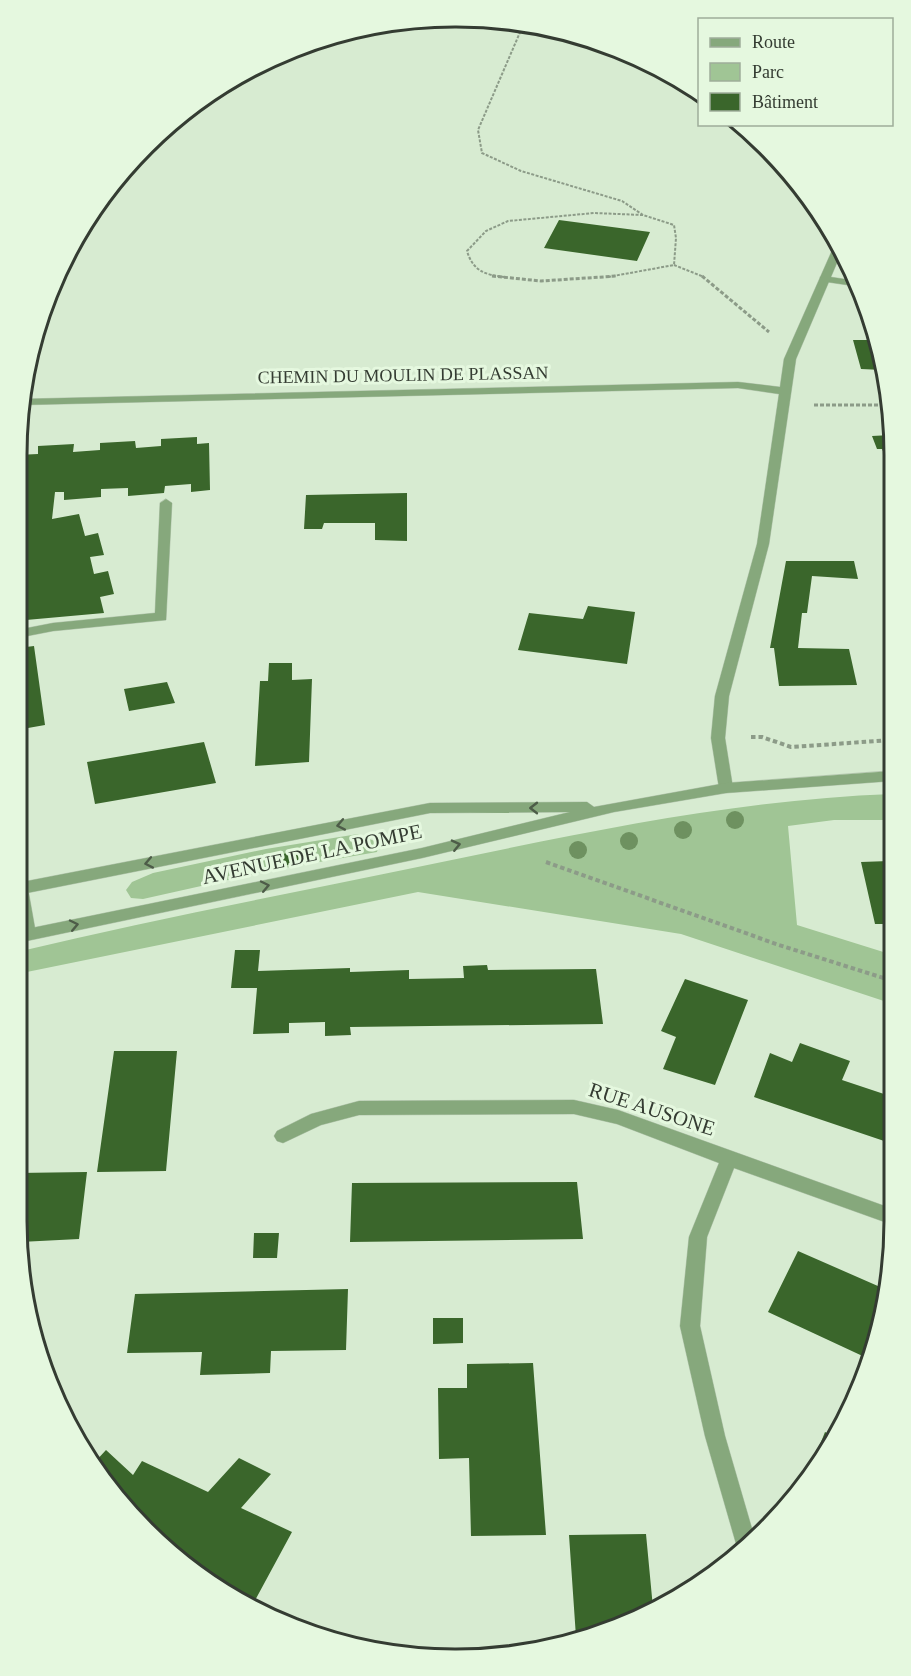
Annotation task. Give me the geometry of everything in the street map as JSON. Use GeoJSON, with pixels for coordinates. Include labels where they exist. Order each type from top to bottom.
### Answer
{"type":"FeatureCollection","features":[{"type":"Feature","properties":{"kind":"street"},"geometry":{"type":"LineString","coordinates":[[726,788],[718,738],[722,696],[763,544],[790,359],[835,256]]}},
{"type":"Feature","properties":{"kind":"street"},"geometry":{"type":"LineString","coordinates":[[824,279],[847,282]]}},
{"type":"Feature","properties":{"kind":"street","name":"CHEMIN DU MOULIN DE PLASSAN"},"geometry":{"type":"LineString","coordinates":[[31,402],[738,385],[784,392]]}},
{"type":"Feature","properties":{"kind":"street"},"geometry":{"type":"LineString","coordinates":[[27,632],[52,627],[161,617],[166,503]]}},
{"type":"Feature","properties":{"kind":"street","name":"AVENUE DE LA POMPE"},"geometry":{"type":"LineString","coordinates":[[27,935],[422,853],[614,807],[726,788],[884,777]]}},
{"type":"Feature","properties":{"kind":"street","name":"AVENUE DE LA POMPE"},"geometry":{"type":"LineString","coordinates":[[27,887],[430,808],[614,807]]}},
{"type":"Feature","properties":{"kind":"street","name":"RUE AUSONE"},"geometry":{"type":"LineString","coordinates":[[283,1137],[317,1119],[359,1108],[574,1107],[618,1117],[729,1159],[884,1213]]}},
{"type":"Feature","properties":{"kind":"street"},"geometry":{"type":"LineString","coordinates":[[729,1159],[698,1237],[690,1326],[715,1436],[744,1537]]}},
{"type":"Feature","properties":{"kind":"path"},"geometry":{"type":"LineString","coordinates":[[520,32],[478,130],[482,153],[520,171],[622,201],[643,215]]}},
{"type":"Feature","properties":{"kind":"path"},"geometry":{"type":"LineString","coordinates":[[674,265],[676,238],[674,225],[643,215],[594,213],[508,221],[486,231],[467,250],[471,264],[486,275],[541,281],[610,277],[674,265],[703,276],[774,337],[796,343]]}},
{"type":"Feature","properties":{"kind":"path"},"geometry":{"type":"LineString","coordinates":[[718,738],[762,736],[791,747],[884,741]]}},
{"type":"Feature","properties":{"kind":"path"},"geometry":{"type":"LineString","coordinates":[[546,862],[779,945],[884,978]]}},
{"type":"Feature","properties":{"kind":"green space"},"geometry":{"type":"Polygon","coordinates":[[[884,795],[884,820],[834,820],[788,826],[797,925],[884,952],[884,1001],[681,934],[418,892],[27,972],[27,950],[114,930],[648,821],[831,798],[884,795]]]}},
{"type":"Feature","properties":{"kind":"green space"},"geometry":{"type":"Polygon","coordinates":[[[358,834],[379,843],[377,852],[273,870],[143,899],[131,898],[126,890],[132,882],[153,873],[266,849],[358,834]]]}},
{"type":"Feature","properties":{"kind":"building"},"geometry":{"type":"Polygon","coordinates":[[[559,220],[650,232],[637,261],[544,248],[559,220]]]}},
{"type":"Feature","properties":{"kind":"building"},"geometry":{"type":"Polygon","coordinates":[[[853,340],[868,340],[875,370],[861,369],[853,340]]]}},
{"type":"Feature","properties":{"kind":"building"},"geometry":{"type":"Polygon","coordinates":[[[883,435],[884,453],[882,449],[877,449],[872,436],[883,435]]]}},
{"type":"Feature","properties":{"kind":"building"},"geometry":{"type":"Polygon","coordinates":[[[197,437],[197,444],[209,443],[210,490],[191,492],[191,484],[165,486],[164,493],[128,496],[128,488],[101,489],[101,497],[64,500],[64,492],[55,492],[52,519],[79,514],[85,536],[98,533],[104,555],[90,557],[94,574],[108,571],[114,594],[100,597],[104,613],[27,620],[27,455],[38,454],[38,446],[74,444],[73,452],[100,450],[100,443],[135,441],[136,448],[161,446],[161,439],[197,437]]]}},
{"type":"Feature","properties":{"kind":"building"},"geometry":{"type":"Polygon","coordinates":[[[407,493],[407,541],[375,540],[375,523],[324,523],[322,529],[304,529],[306,495],[407,493]]]}},
{"type":"Feature","properties":{"kind":"building"},"geometry":{"type":"Polygon","coordinates":[[[786,561],[854,561],[858,579],[812,576],[807,613],[802,613],[798,648],[849,649],[857,685],[779,686],[774,648],[770,648],[786,561]]]}},
{"type":"Feature","properties":{"kind":"building"},"geometry":{"type":"Polygon","coordinates":[[[588,606],[635,612],[627,664],[518,650],[529,613],[583,619],[588,606]]]}},
{"type":"Feature","properties":{"kind":"building"},"geometry":{"type":"Polygon","coordinates":[[[34,646],[45,725],[28,728],[27,720],[27,647],[34,646]]]}},
{"type":"Feature","properties":{"kind":"building"},"geometry":{"type":"Polygon","coordinates":[[[269,663],[292,663],[292,680],[312,679],[309,762],[255,766],[260,681],[268,681],[269,663]]]}},
{"type":"Feature","properties":{"kind":"building"},"geometry":{"type":"Polygon","coordinates":[[[167,682],[175,703],[129,711],[124,689],[167,682]]]}},
{"type":"Feature","properties":{"kind":"building"},"geometry":{"type":"Polygon","coordinates":[[[204,742],[216,783],[95,804],[87,762],[204,742]]]}},
{"type":"Feature","properties":{"kind":"building"},"geometry":{"type":"Polygon","coordinates":[[[302,850],[305,862],[282,866],[278,855],[302,850]]]}},
{"type":"Feature","properties":{"kind":"building"},"geometry":{"type":"Polygon","coordinates":[[[884,861],[884,924],[875,924],[861,862],[884,861]]]}},
{"type":"Feature","properties":{"kind":"building"},"geometry":{"type":"Polygon","coordinates":[[[235,950],[260,950],[258,971],[350,968],[350,972],[409,970],[409,979],[464,978],[463,966],[487,965],[488,970],[596,969],[603,1024],[350,1027],[351,1035],[325,1036],[325,1022],[289,1023],[289,1033],[253,1034],[257,988],[231,988],[235,950]]]}},
{"type":"Feature","properties":{"kind":"building"},"geometry":{"type":"Polygon","coordinates":[[[685,979],[748,1000],[715,1085],[663,1069],[676,1037],[661,1031],[685,979]]]}},
{"type":"Feature","properties":{"kind":"building"},"geometry":{"type":"Polygon","coordinates":[[[800,1043],[850,1061],[842,1080],[884,1094],[884,1141],[754,1097],[770,1053],[792,1062],[800,1043]]]}},
{"type":"Feature","properties":{"kind":"building"},"geometry":{"type":"Polygon","coordinates":[[[114,1051],[177,1051],[166,1171],[97,1172],[114,1051]]]}},
{"type":"Feature","properties":{"kind":"building"},"geometry":{"type":"Polygon","coordinates":[[[87,1172],[79,1239],[28,1242],[27,1173],[87,1172]]]}},
{"type":"Feature","properties":{"kind":"building"},"geometry":{"type":"Polygon","coordinates":[[[577,1182],[583,1239],[350,1242],[352,1183],[577,1182]]]}},
{"type":"Feature","properties":{"kind":"building"},"geometry":{"type":"Polygon","coordinates":[[[254,1233],[279,1233],[277,1258],[253,1258],[254,1233]]]}},
{"type":"Feature","properties":{"kind":"building"},"geometry":{"type":"Polygon","coordinates":[[[798,1251],[879,1286],[862,1356],[768,1312],[798,1251]]]}},
{"type":"Feature","properties":{"kind":"building"},"geometry":{"type":"Polygon","coordinates":[[[348,1289],[346,1350],[271,1351],[270,1373],[200,1375],[202,1352],[127,1353],[135,1294],[348,1289]]]}},
{"type":"Feature","properties":{"kind":"building"},"geometry":{"type":"Polygon","coordinates":[[[433,1318],[463,1318],[463,1343],[433,1344],[433,1318]]]}},
{"type":"Feature","properties":{"kind":"building"},"geometry":{"type":"Polygon","coordinates":[[[533,1363],[546,1535],[471,1536],[469,1458],[439,1459],[438,1388],[467,1388],[467,1364],[533,1363]]]}},
{"type":"Feature","properties":{"kind":"building"},"geometry":{"type":"Polygon","coordinates":[[[825,1432],[828,1433],[827,1435],[818,1449],[825,1432]]]}},
{"type":"Feature","properties":{"kind":"building"},"geometry":{"type":"Polygon","coordinates":[[[106,1450],[133,1475],[142,1461],[208,1492],[239,1458],[271,1474],[241,1508],[292,1532],[255,1600],[217,1577],[173,1543],[133,1503],[98,1458],[106,1450]]]}},
{"type":"Feature","properties":{"kind":"building"},"geometry":{"type":"Polygon","coordinates":[[[646,1534],[652,1601],[576,1631],[569,1535],[646,1534]]]}}]}
